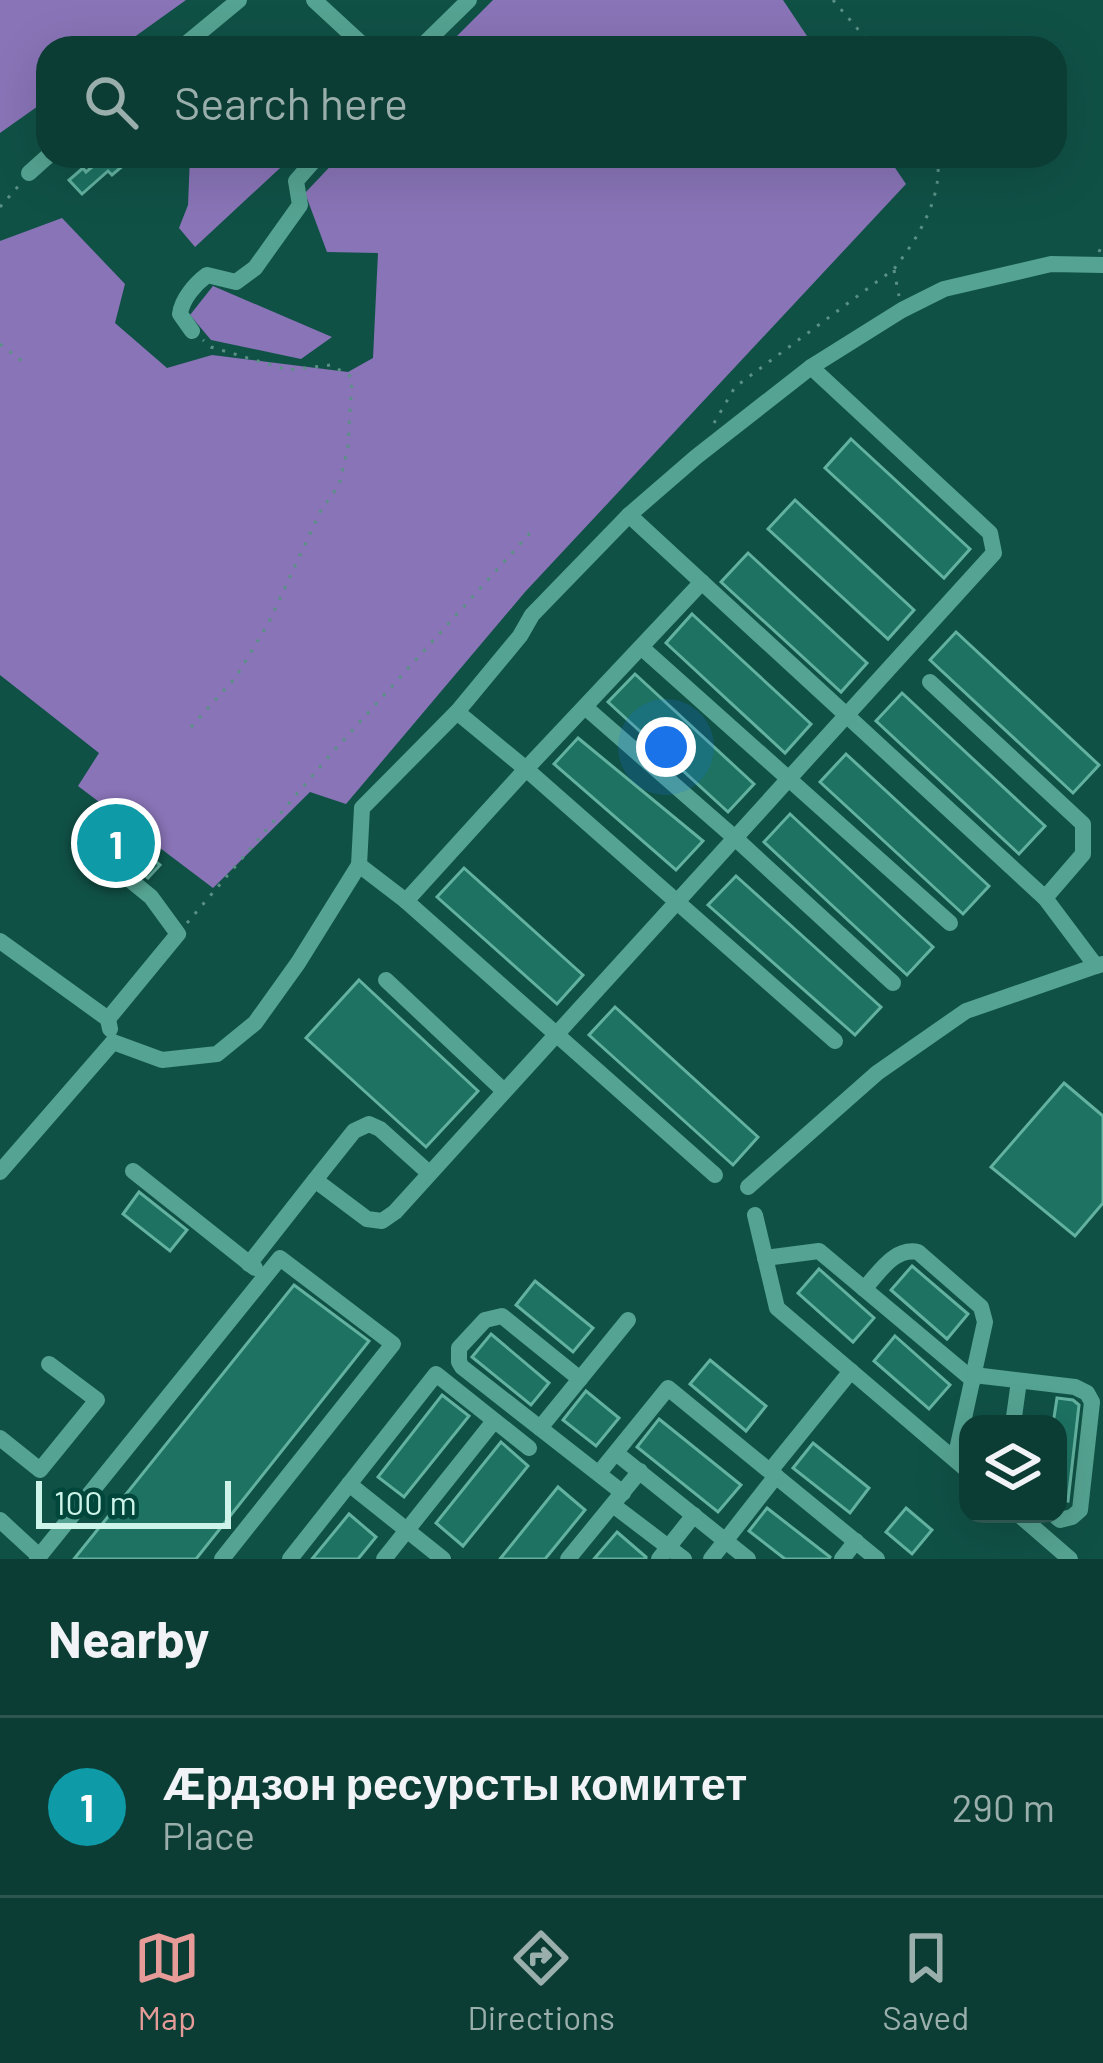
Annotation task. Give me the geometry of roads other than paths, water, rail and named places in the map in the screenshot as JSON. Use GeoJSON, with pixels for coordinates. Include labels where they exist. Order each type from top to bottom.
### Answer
{"type":"FeatureCollection","features":[{"type":"Feature","properties":{"kind":"street"},"geometry":{"type":"LineString","coordinates":[[196,36],[239,0]]}},
{"type":"Feature","properties":{"kind":"street"},"geometry":{"type":"LineString","coordinates":[[314,0],[353,36]]}},
{"type":"Feature","properties":{"kind":"street"},"geometry":{"type":"LineString","coordinates":[[432,36],[469,0]]}},
{"type":"Feature","properties":{"kind":"street"},"geometry":{"type":"LineString","coordinates":[[25,177],[36,167]]}},
{"type":"Feature","properties":{"kind":"street"},"geometry":{"type":"LineString","coordinates":[[192,331],[180,314],[190,292],[207,275],[236,282],[255,268],[300,206],[296,181],[307,168]]}},
{"type":"Feature","properties":{"kind":"street"},"geometry":{"type":"LineString","coordinates":[[113,1042],[162,1060],[217,1054],[255,1023],[359,865],[362,808],[457,712],[532,615],[628,515],[696,457],[812,367],[944,289],[1051,264],[1103,266]]}},
{"type":"Feature","properties":{"kind":"street"},"geometry":{"type":"LineString","coordinates":[[315,1180],[367,1219],[382,1221],[395,1212],[994,554],[990,533],[812,367]]}},
{"type":"Feature","properties":{"kind":"street"},"geometry":{"type":"LineString","coordinates":[[628,515],[1045,898],[1100,965],[966,1011],[877,1073],[748,1187]]}},
{"type":"Feature","properties":{"kind":"street"},"geometry":{"type":"LineString","coordinates":[[406,902],[702,582]]}},
{"type":"Feature","properties":{"kind":"street"},"geometry":{"type":"LineString","coordinates":[[641,647],[950,923]]}},
{"type":"Feature","properties":{"kind":"street"},"geometry":{"type":"LineString","coordinates":[[931,682],[1083,824],[1083,854],[1045,898]]}},
{"type":"Feature","properties":{"kind":"street"},"geometry":{"type":"LineString","coordinates":[[585,707],[893,982]]}},
{"type":"Feature","properties":{"kind":"street"},"geometry":{"type":"LineString","coordinates":[[457,712],[835,1042]]}},
{"type":"Feature","properties":{"kind":"street"},"geometry":{"type":"LineString","coordinates":[[102,823],[86,844],[151,897],[178,934],[108,1019]]}},
{"type":"Feature","properties":{"kind":"street"},"geometry":{"type":"LineString","coordinates":[[359,865],[715,1175]]}},
{"type":"Feature","properties":{"kind":"street"},"geometry":{"type":"LineString","coordinates":[[0,940],[108,1019],[113,1042]]}},
{"type":"Feature","properties":{"kind":"street"},"geometry":{"type":"LineString","coordinates":[[386,980],[504,1091]]}},
{"type":"Feature","properties":{"kind":"street"},"geometry":{"type":"LineString","coordinates":[[0,1172],[113,1042]]}},
{"type":"Feature","properties":{"kind":"street"},"geometry":{"type":"LineString","coordinates":[[249,1264],[354,1131],[369,1124],[380,1130],[429,1173]]}},
{"type":"Feature","properties":{"kind":"street"},"geometry":{"type":"LineString","coordinates":[[134,1171],[265,1276]]}},
{"type":"Feature","properties":{"kind":"street"},"geometry":{"type":"LineString","coordinates":[[754,1215],[776,1308],[959,1462]]}},
{"type":"Feature","properties":{"kind":"street"},"geometry":{"type":"LineString","coordinates":[[864,1289],[897,1254],[908,1250],[917,1252],[981,1307],[985,1322],[968,1415]]}},
{"type":"Feature","properties":{"kind":"street"},"geometry":{"type":"LineString","coordinates":[[765,1258],[819,1251],[973,1378],[1075,1387],[1087,1393],[1092,1402],[1080,1510],[1067,1518]]}},
{"type":"Feature","properties":{"kind":"street"},"geometry":{"type":"LineString","coordinates":[[0,1520],[38,1558],[280,1258],[393,1344],[222,1559]]}},
{"type":"Feature","properties":{"kind":"street"},"geometry":{"type":"LineString","coordinates":[[580,1378],[502,1316],[485,1320],[459,1348],[462,1367],[599,1473],[664,1553],[684,1559]]}},
{"type":"Feature","properties":{"kind":"street"},"geometry":{"type":"LineString","coordinates":[[540,1428],[628,1320]]}},
{"type":"Feature","properties":{"kind":"street"},"geometry":{"type":"LineString","coordinates":[[0,1438],[40,1471],[97,1400],[49,1364]]}},
{"type":"Feature","properties":{"kind":"street"},"geometry":{"type":"LineString","coordinates":[[711,1559],[851,1371]]}},
{"type":"Feature","properties":{"kind":"street"},"geometry":{"type":"LineString","coordinates":[[290,1559],[436,1374],[529,1448]]}},
{"type":"Feature","properties":{"kind":"street"},"geometry":{"type":"LineString","coordinates":[[1014,1415],[1019,1381]]}},
{"type":"Feature","properties":{"kind":"street"},"geometry":{"type":"LineString","coordinates":[[599,1473],[668,1388],[878,1559]]}},
{"type":"Feature","properties":{"kind":"street"},"geometry":{"type":"LineString","coordinates":[[384,1559],[494,1420]]}},
{"type":"Feature","properties":{"kind":"street"},"geometry":{"type":"LineString","coordinates":[[616,1453],[748,1559]]}},
{"type":"Feature","properties":{"kind":"street"},"geometry":{"type":"LineString","coordinates":[[568,1559],[640,1472]]}},
{"type":"Feature","properties":{"kind":"street"},"geometry":{"type":"LineString","coordinates":[[349,1484],[443,1559]]}},
{"type":"Feature","properties":{"kind":"street"},"geometry":{"type":"LineString","coordinates":[[664,1553],[694,1515]]}},
{"type":"Feature","properties":{"kind":"street"},"geometry":{"type":"LineString","coordinates":[[1028,1523],[1070,1559]]}},
{"type":"Feature","properties":{"kind":"street"},"geometry":{"type":"LineString","coordinates":[[842,1559],[856,1541]]}},
{"type":"Feature","properties":{"kind":"place","name":"Æрдзон ресурсты комитет"},"geometry":{"type":"Point","coordinates":[116,843]}}]}
